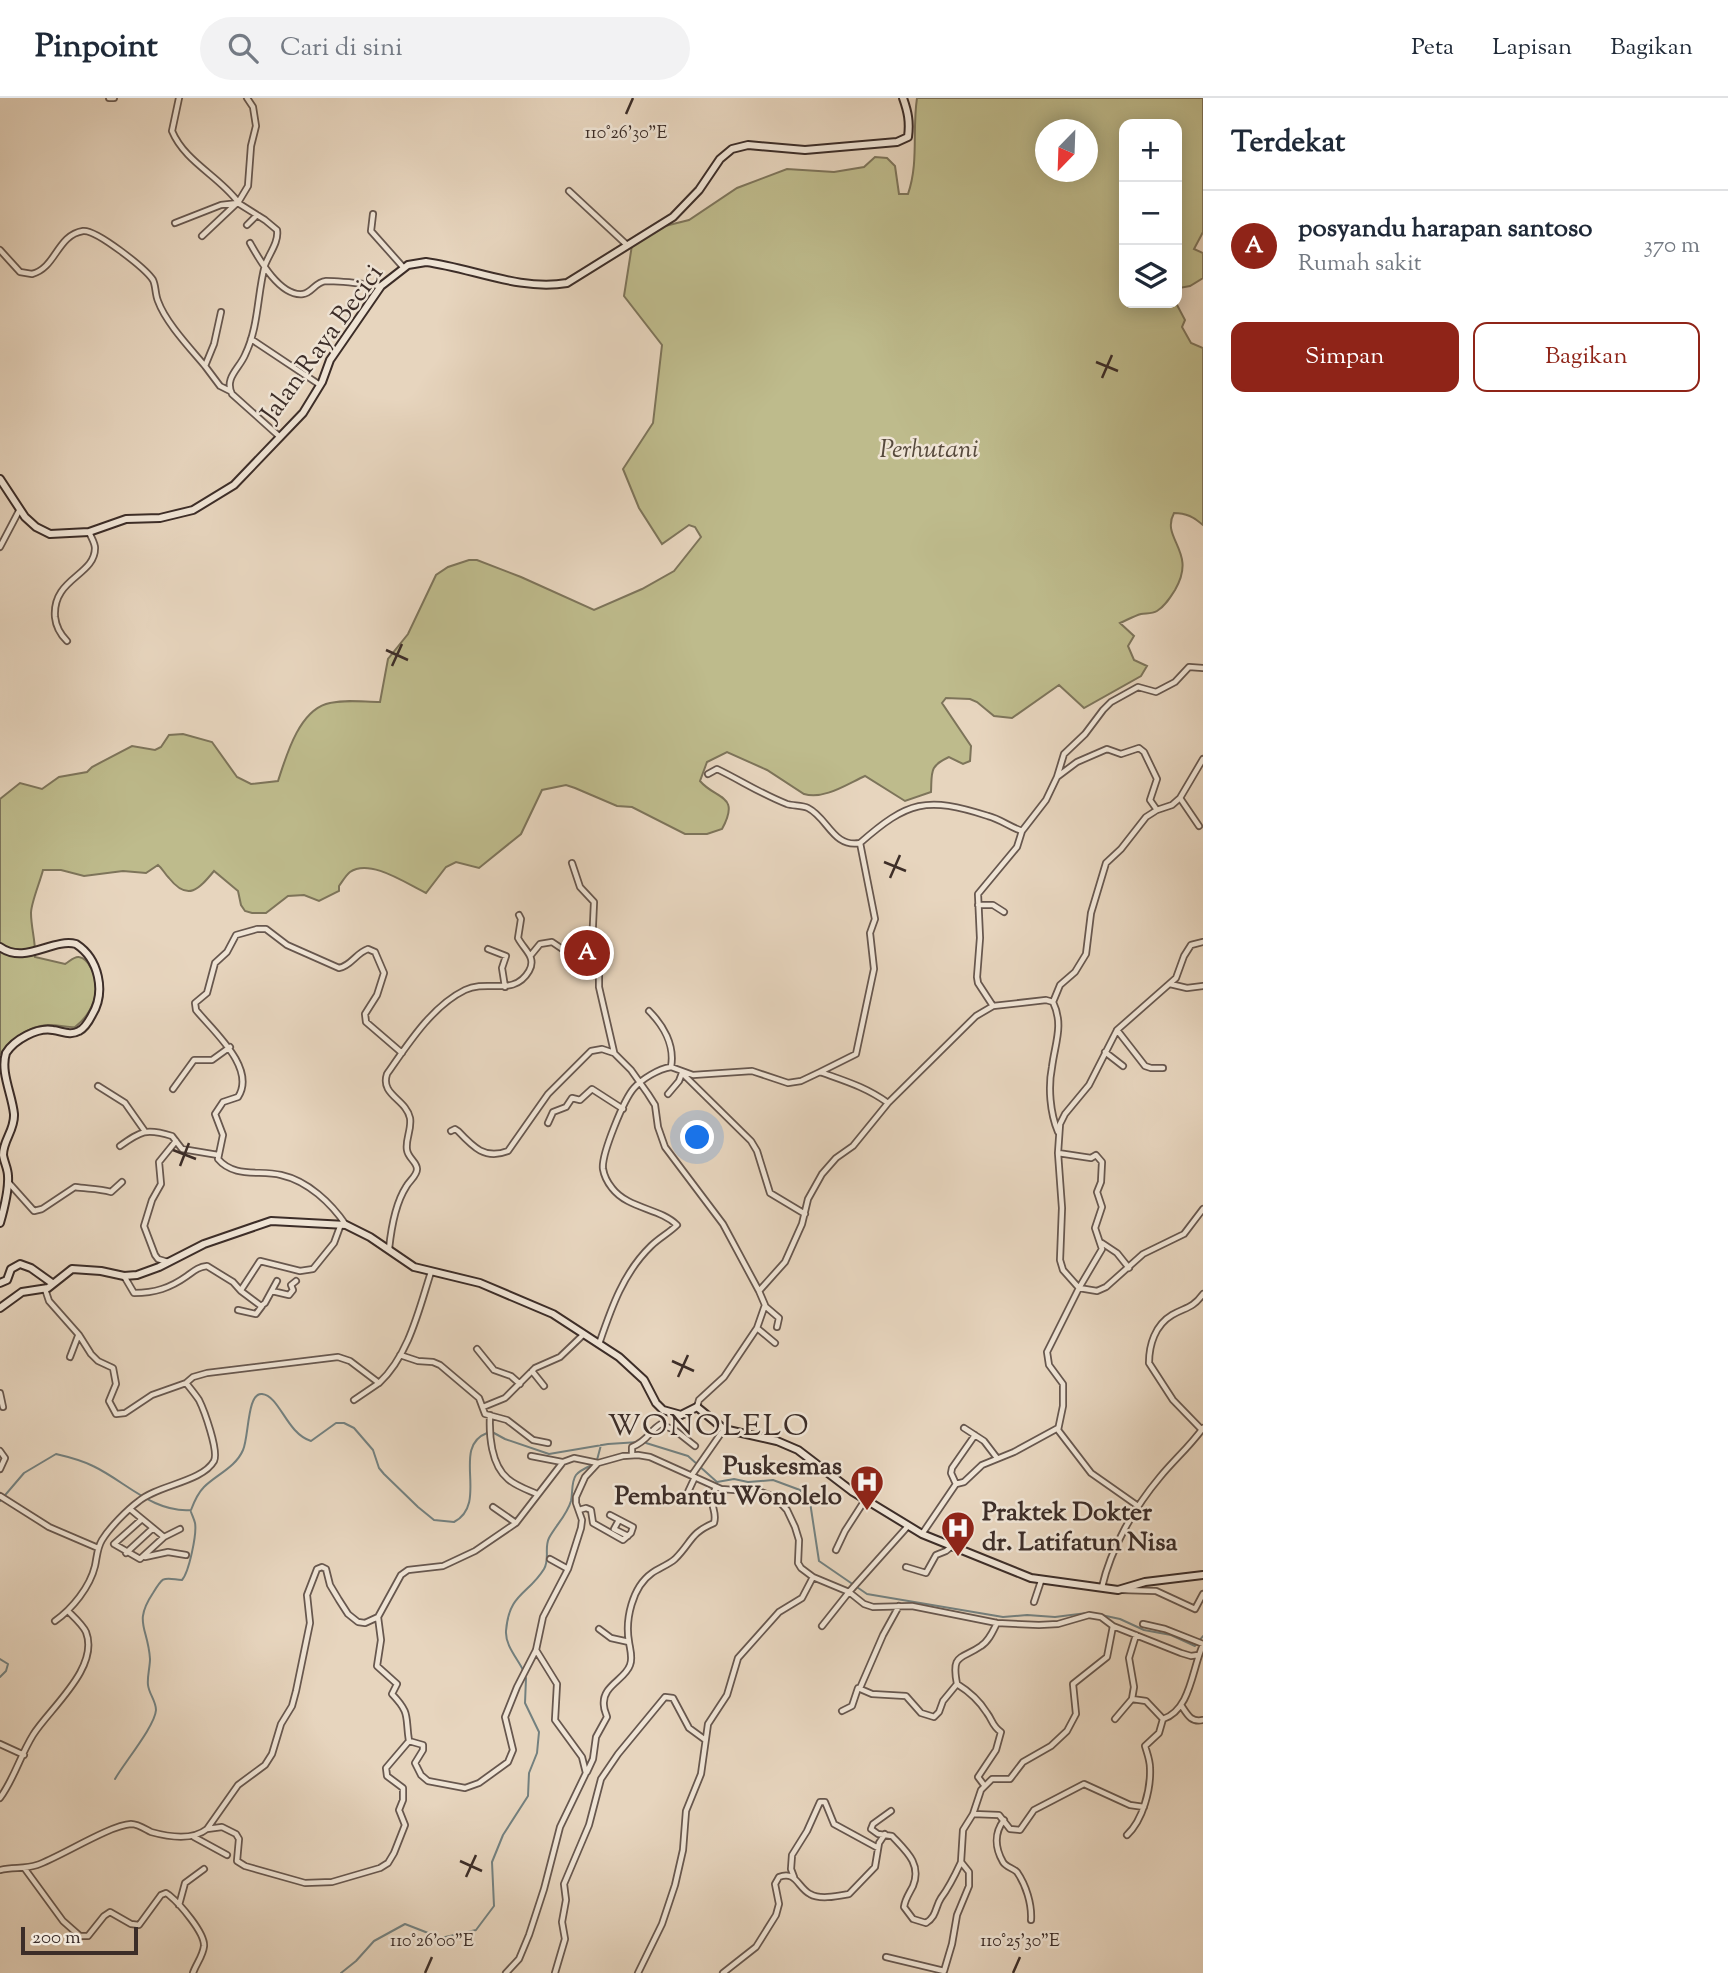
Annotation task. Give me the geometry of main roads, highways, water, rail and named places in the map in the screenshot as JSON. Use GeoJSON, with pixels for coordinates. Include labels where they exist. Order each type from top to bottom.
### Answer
{"type":"FeatureCollection","features":[{"type":"Feature","properties":{"kind":"main road","name":"Jalan Raya Becici"},"geometry":{"type":"LineString","coordinates":[[0,479],[36,527],[50,534],[89,532],[126,519],[160,518],[193,510],[234,485],[303,413],[320,385],[330,360],[382,286],[403,267],[417,262],[437,263],[482,275],[558,285],[575,280],[673,217],[699,190],[720,159],[732,149],[748,145],[805,150],[897,142],[908,136],[909,114],[903,98]]}},
{"type":"Feature","properties":{"kind":"main road"},"geometry":{"type":"LineString","coordinates":[[0,947],[19,953],[66,943],[76,944],[88,956],[101,988],[95,1010],[88,1023],[79,1031],[69,1034],[40,1030],[12,1045],[4,1058],[1,1070],[14,1113],[12,1131],[3,1154],[8,1182],[0,1223]]}},
{"type":"Feature","properties":{"kind":"main road"},"geometry":{"type":"LineString","coordinates":[[0,1308],[22,1292],[45,1288],[58,1281],[72,1269],[124,1276],[137,1275],[204,1244],[271,1221],[344,1225],[389,1249],[414,1267],[480,1283],[553,1314],[619,1357],[644,1380],[656,1403],[663,1409],[681,1415],[697,1407],[724,1429],[769,1439],[798,1450],[865,1500],[908,1527],[951,1547],[1041,1581],[1122,1590],[1145,1582],[1203,1575]]}},
{"type":"Feature","properties":{"kind":"main road"},"geometry":{"type":"LineString","coordinates":[[0,1283],[7,1280],[11,1269],[20,1264],[31,1268],[52,1283]]}},
{"type":"Feature","properties":{"kind":"waterway"},"geometry":{"type":"LineString","coordinates":[[0,1501],[24,1473],[56,1454],[93,1466],[140,1495],[164,1506],[191,1510],[202,1490],[240,1456],[245,1444],[251,1407],[257,1395],[262,1394],[274,1401],[295,1431],[311,1441],[336,1423],[344,1423],[354,1428],[373,1450],[379,1468],[418,1507],[434,1520],[454,1522],[464,1513],[469,1502],[471,1450],[476,1440],[487,1433]]}},
{"type":"Feature","properties":{"kind":"waterway"},"geometry":{"type":"LineString","coordinates":[[494,1433],[549,1454],[608,1444],[639,1442]]}},
{"type":"Feature","properties":{"kind":"waterway"},"geometry":{"type":"LineString","coordinates":[[646,1443],[688,1456],[717,1482],[734,1479],[748,1482],[773,1480],[800,1490],[810,1502],[819,1561],[867,1594],[1003,1617],[1055,1617],[1087,1613]]}},
{"type":"Feature","properties":{"kind":"waterway"},"geometry":{"type":"LineString","coordinates":[[597,1460],[601,1445]]}},
{"type":"Feature","properties":{"kind":"waterway"},"geometry":{"type":"LineString","coordinates":[[523,1670],[506,1636],[511,1609],[544,1569],[548,1542],[569,1506],[576,1475],[594,1464]]}},
{"type":"Feature","properties":{"kind":"waterway"},"geometry":{"type":"LineString","coordinates":[[115,1779],[145,1735],[156,1710],[148,1685],[150,1659],[143,1625],[144,1611],[162,1580],[182,1580],[185,1576],[195,1535],[191,1512]]}},
{"type":"Feature","properties":{"kind":"waterway"},"geometry":{"type":"LineString","coordinates":[[1092,1613],[1120,1619],[1144,1630],[1171,1635],[1195,1646],[1203,1636]]}},
{"type":"Feature","properties":{"kind":"waterway"},"geometry":{"type":"LineString","coordinates":[[0,1659],[8,1664],[0,1677]]}},
{"type":"Feature","properties":{"kind":"waterway"},"geometry":{"type":"LineString","coordinates":[[341,1973],[374,1941],[405,1924],[441,1938],[476,1930],[494,1906],[492,1862],[503,1835],[528,1796],[529,1773],[537,1753],[539,1732],[525,1703],[526,1678]]}},
{"type":"Feature","properties":{"kind":"place","name":"posyandu harapan santoso"},"geometry":{"type":"Point","coordinates":[587,953]}},
{"type":"Feature","properties":{"kind":"place","name":"Puskesmas Pembantu Wonolelo"},"geometry":{"type":"Point","coordinates":[867,1512]}},
{"type":"Feature","properties":{"kind":"place","name":"Praktek Dokter dr. Latifatun Nisa"},"geometry":{"type":"Point","coordinates":[958,1558]}},
{"type":"Feature","properties":{"kind":"district","name":"WONOLELO"},"geometry":{"type":"Point","coordinates":[709,1427]}},
{"type":"Feature","properties":{"kind":"park label","name":"Perhutani"},"geometry":{"type":"Point","coordinates":[929,450]}}]}
